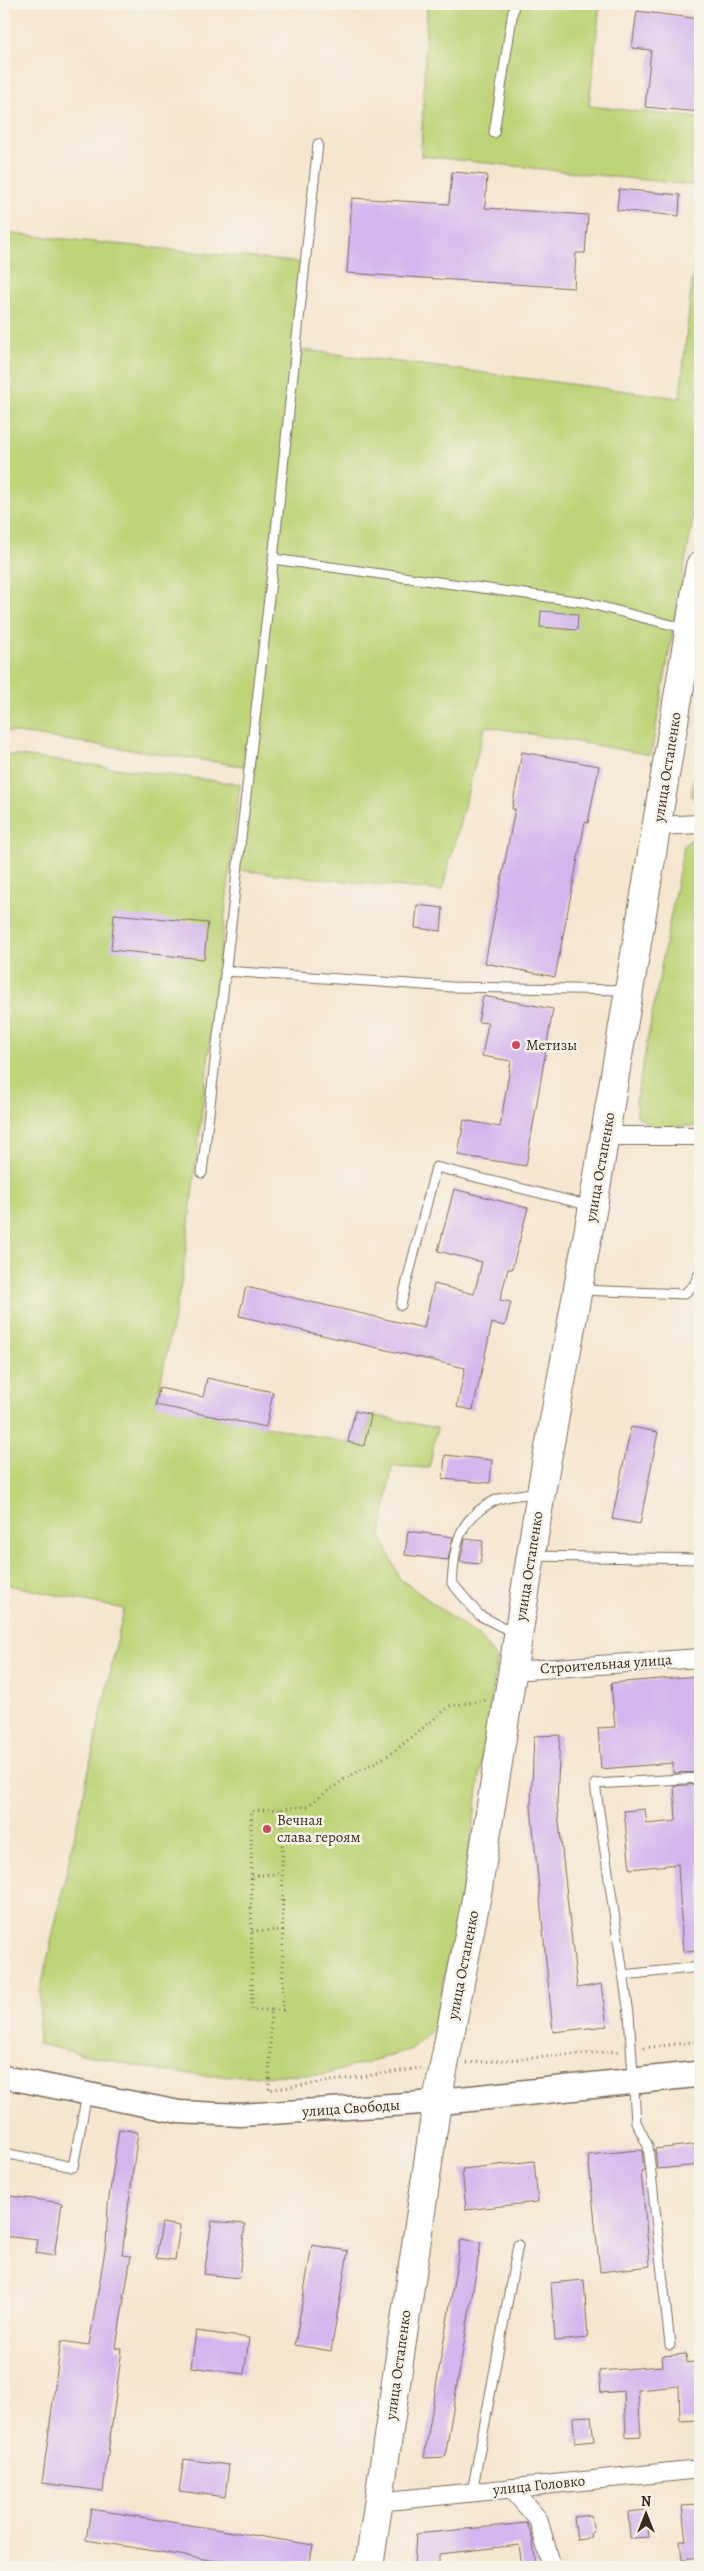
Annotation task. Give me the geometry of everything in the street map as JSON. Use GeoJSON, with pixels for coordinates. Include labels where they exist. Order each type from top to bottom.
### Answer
{"type":"FeatureCollection","features":[{"type":"Feature","properties":{"kind":"main road","name":"улица Остапенко"},"geometry":{"type":"LineString","coordinates":[[370,2567],[437,2102],[477,1894],[541,1492],[593,1206],[700,566]]}},
{"type":"Feature","properties":{"kind":"main road","name":"улица Свободы"},"geometry":{"type":"LineString","coordinates":[[437,2102],[700,2074]]}},
{"type":"Feature","properties":{"kind":"street"},"geometry":{"type":"LineString","coordinates":[[657,826],[700,824]]}},
{"type":"Feature","properties":{"kind":"street"},"geometry":{"type":"LineString","coordinates":[[605,1136],[700,1136]]}},
{"type":"Feature","properties":{"kind":"street","name":"Строительная улица"},"geometry":{"type":"LineString","coordinates":[[510,1684],[700,1658]]}},
{"type":"Feature","properties":{"kind":"street","name":"улица Свободы"},"geometry":{"type":"LineString","coordinates":[[4,2077],[179,2112],[240,2115],[437,2102]]}},
{"type":"Feature","properties":{"kind":"street","name":"улица Головко"},"geometry":{"type":"LineString","coordinates":[[378,2502],[700,2469]]}},
{"type":"Feature","properties":{"kind":"street"},"geometry":{"type":"LineString","coordinates":[[511,2488],[538,2519],[552,2567]]}},
{"type":"Feature","properties":{"kind":"lane"},"geometry":{"type":"LineString","coordinates":[[494,132],[514,4]]}},
{"type":"Feature","properties":{"kind":"lane"},"geometry":{"type":"LineString","coordinates":[[202,1173],[274,555],[318,144]]}},
{"type":"Feature","properties":{"kind":"lane"},"geometry":{"type":"LineString","coordinates":[[274,555],[273,559],[583,602],[690,630]]}},
{"type":"Feature","properties":{"kind":"lane"},"geometry":{"type":"LineString","coordinates":[[225,971],[452,987],[630,990]]}},
{"type":"Feature","properties":{"kind":"lane"},"geometry":{"type":"LineString","coordinates":[[401,1305],[436,1167],[593,1206]]}},
{"type":"Feature","properties":{"kind":"lane"},"geometry":{"type":"LineString","coordinates":[[578,1290],[684,1294],[694,1285],[700,1272]]}},
{"type":"Feature","properties":{"kind":"lane"},"geometry":{"type":"LineString","coordinates":[[518,1636],[479,1615],[452,1583],[454,1551],[465,1522],[489,1505],[497,1500],[541,1492]]}},
{"type":"Feature","properties":{"kind":"lane"},"geometry":{"type":"LineString","coordinates":[[531,1556],[700,1559]]}},
{"type":"Feature","properties":{"kind":"lane"},"geometry":{"type":"LineString","coordinates":[[670,2345],[648,2146],[636,2122],[629,2014],[594,1784],[700,1778]]}},
{"type":"Feature","properties":{"kind":"lane"},"geometry":{"type":"LineString","coordinates":[[623,1975],[700,1967]]}},
{"type":"Feature","properties":{"kind":"lane"},"geometry":{"type":"LineString","coordinates":[[4,2154],[73,2167],[88,2094]]}},
{"type":"Feature","properties":{"kind":"lane"},"geometry":{"type":"LineString","coordinates":[[472,2492],[518,2245]]}},
{"type":"Feature","properties":{"kind":"path"},"geometry":{"type":"LineString","coordinates":[[282,1809],[283,2010],[252,2010],[251,1811],[306,1806],[346,1778],[392,1753],[450,1706],[510,1684]]}},
{"type":"Feature","properties":{"kind":"path"},"geometry":{"type":"LineString","coordinates":[[252,1875],[282,1874]]}},
{"type":"Feature","properties":{"kind":"path"},"geometry":{"type":"LineString","coordinates":[[252,1931],[282,1930]]}},
{"type":"Feature","properties":{"kind":"path"},"geometry":{"type":"LineString","coordinates":[[271,2010],[269,2090],[444,2065],[630,2050],[700,2041]]}},
{"type":"Feature","properties":{"kind":"green space"},"geometry":{"type":"Polygon","coordinates":[[[427,4],[600,4],[589,106],[700,118],[700,186],[421,156],[427,4]]]}},
{"type":"Feature","properties":{"kind":"green space"},"geometry":{"type":"Polygon","coordinates":[[[700,204],[700,479],[651,755],[485,726],[442,891],[237,870],[249,767],[4,731],[4,233],[305,263],[295,365],[304,350],[680,398],[700,204]]]}},
{"type":"Feature","properties":{"kind":"green space"},"geometry":{"type":"Polygon","coordinates":[[[700,738],[700,806],[691,796],[700,738]]]}},
{"type":"Feature","properties":{"kind":"green space"},"geometry":{"type":"Polygon","coordinates":[[[4,754],[240,784],[183,1274],[156,1404],[364,1446],[371,1415],[437,1428],[429,1468],[392,1466],[381,1536],[400,1579],[482,1639],[497,1660],[467,1865],[434,2028],[412,2049],[323,2075],[209,2076],[160,2071],[38,2044],[41,1988],[124,1609],[4,1584],[4,754]]]}},
{"type":"Feature","properties":{"kind":"green space"},"geometry":{"type":"Polygon","coordinates":[[[700,833],[700,1126],[651,1126],[637,1116],[636,1101],[684,845],[700,833]]]}},
{"type":"Feature","properties":{"kind":"building"},"geometry":{"type":"Polygon","coordinates":[[[637,11],[700,19],[700,112],[645,107],[651,50],[632,48],[637,11]]]}},
{"type":"Feature","properties":{"kind":"building"},"geometry":{"type":"Polygon","coordinates":[[[452,172],[487,175],[485,208],[588,215],[585,253],[576,253],[574,288],[347,273],[352,198],[449,204],[452,172]]]}},
{"type":"Feature","properties":{"kind":"building"},"geometry":{"type":"Polygon","coordinates":[[[619,189],[680,195],[679,216],[617,210],[619,189]]]}},
{"type":"Feature","properties":{"kind":"building"},"geometry":{"type":"Polygon","coordinates":[[[541,611],[578,614],[577,630],[540,627],[541,611]]]}},
{"type":"Feature","properties":{"kind":"building"},"geometry":{"type":"Polygon","coordinates":[[[522,752],[599,766],[588,823],[585,822],[555,977],[485,963],[515,809],[512,809],[522,752]]]}},
{"type":"Feature","properties":{"kind":"building"},"geometry":{"type":"Polygon","coordinates":[[[417,905],[443,908],[441,931],[415,928],[417,905]]]}},
{"type":"Feature","properties":{"kind":"building"},"geometry":{"type":"Polygon","coordinates":[[[114,914],[208,923],[204,959],[111,950],[114,914]]]}},
{"type":"Feature","properties":{"kind":"building"},"geometry":{"type":"Polygon","coordinates":[[[483,996],[553,1009],[526,1166],[458,1155],[464,1120],[500,1127],[511,1061],[482,1056],[488,1023],[478,1022],[483,996]]]}},
{"type":"Feature","properties":{"kind":"building"},"geometry":{"type":"Polygon","coordinates":[[[454,1189],[528,1208],[512,1269],[508,1269],[500,1300],[511,1302],[505,1326],[492,1323],[473,1410],[457,1407],[465,1368],[239,1316],[246,1287],[424,1328],[434,1284],[474,1294],[482,1262],[438,1251],[454,1189]]]}},
{"type":"Feature","properties":{"kind":"building"},"geometry":{"type":"Polygon","coordinates":[[[207,1378],[273,1392],[266,1427],[156,1405],[159,1388],[203,1397],[207,1378]]]}},
{"type":"Feature","properties":{"kind":"building"},"geometry":{"type":"Polygon","coordinates":[[[355,1411],[371,1415],[364,1446],[348,1442],[355,1411]]]}},
{"type":"Feature","properties":{"kind":"building"},"geometry":{"type":"Polygon","coordinates":[[[631,1427],[658,1432],[640,1524],[612,1519],[631,1427]]]}},
{"type":"Feature","properties":{"kind":"building"},"geometry":{"type":"Polygon","coordinates":[[[445,1455],[492,1460],[490,1483],[443,1479],[445,1455]]]}},
{"type":"Feature","properties":{"kind":"building"},"geometry":{"type":"Polygon","coordinates":[[[408,1531],[453,1537],[448,1560],[405,1555],[408,1531]]]}},
{"type":"Feature","properties":{"kind":"building"},"geometry":{"type":"Polygon","coordinates":[[[465,1539],[483,1541],[480,1564],[460,1562],[465,1539]]]}},
{"type":"Feature","properties":{"kind":"building"},"geometry":{"type":"Polygon","coordinates":[[[698,1676],[700,1772],[673,1773],[673,1763],[601,1769],[598,1728],[615,1727],[611,1683],[698,1676]]]}},
{"type":"Feature","properties":{"kind":"building"},"geometry":{"type":"Polygon","coordinates":[[[560,1735],[557,1804],[577,1988],[601,1984],[607,2026],[553,2032],[531,1807],[534,1736],[560,1735]]]}},
{"type":"Feature","properties":{"kind":"building"},"geometry":{"type":"Polygon","coordinates":[[[700,1784],[700,1951],[683,1952],[678,1864],[630,1869],[624,1811],[645,1809],[647,1824],[676,1821],[674,1786],[700,1784]]]}},
{"type":"Feature","properties":{"kind":"building"},"geometry":{"type":"Polygon","coordinates":[[[119,2129],[138,2132],[122,2255],[131,2256],[116,2348],[122,2349],[103,2491],[42,2483],[61,2341],[89,2345],[106,2244],[108,2205],[119,2129]]]}},
{"type":"Feature","properties":{"kind":"building"},"geometry":{"type":"Polygon","coordinates":[[[700,2144],[700,2165],[657,2169],[655,2149],[700,2144]]]}},
{"type":"Feature","properties":{"kind":"building"},"geometry":{"type":"Polygon","coordinates":[[[642,2150],[644,2170],[641,2171],[650,2266],[600,2272],[588,2155],[642,2150]]]}},
{"type":"Feature","properties":{"kind":"building"},"geometry":{"type":"Polygon","coordinates":[[[534,2161],[538,2202],[466,2210],[462,2169],[534,2161]]]}},
{"type":"Feature","properties":{"kind":"building"},"geometry":{"type":"Polygon","coordinates":[[[4,2195],[62,2203],[54,2256],[36,2253],[38,2240],[4,2236],[4,2195]]]}},
{"type":"Feature","properties":{"kind":"building"},"geometry":{"type":"Polygon","coordinates":[[[212,2221],[245,2224],[239,2278],[204,2274],[212,2221]]]}},
{"type":"Feature","properties":{"kind":"building"},"geometry":{"type":"Polygon","coordinates":[[[162,2223],[180,2226],[175,2260],[156,2258],[162,2223]]]}},
{"type":"Feature","properties":{"kind":"building"},"geometry":{"type":"Polygon","coordinates":[[[461,2239],[481,2242],[445,2457],[424,2458],[461,2239]]]}},
{"type":"Feature","properties":{"kind":"building"},"geometry":{"type":"Polygon","coordinates":[[[312,2245],[348,2251],[331,2351],[295,2345],[312,2245]]]}},
{"type":"Feature","properties":{"kind":"building"},"geometry":{"type":"Polygon","coordinates":[[[584,2280],[588,2338],[555,2341],[551,2283],[584,2280]]]}},
{"type":"Feature","properties":{"kind":"building"},"geometry":{"type":"Polygon","coordinates":[[[196,2331],[249,2338],[244,2374],[191,2367],[196,2331]]]}},
{"type":"Feature","properties":{"kind":"building"},"geometry":{"type":"Polygon","coordinates":[[[686,2354],[687,2363],[700,2361],[700,2420],[680,2421],[679,2386],[638,2390],[641,2436],[626,2437],[624,2391],[601,2393],[599,2371],[663,2366],[662,2356],[686,2354]]]}},
{"type":"Feature","properties":{"kind":"building"},"geometry":{"type":"Polygon","coordinates":[[[591,2416],[594,2441],[575,2443],[573,2417],[591,2416]]]}},
{"type":"Feature","properties":{"kind":"building"},"geometry":{"type":"Polygon","coordinates":[[[184,2459],[229,2465],[225,2497],[179,2491],[184,2459]]]}},
{"type":"Feature","properties":{"kind":"building"},"geometry":{"type":"Polygon","coordinates":[[[700,2505],[700,2557],[682,2559],[680,2541],[686,2541],[682,2506],[700,2505]]]}},
{"type":"Feature","properties":{"kind":"building"},"geometry":{"type":"Polygon","coordinates":[[[91,2509],[313,2545],[309,2567],[254,2567],[86,2540],[91,2509]]]}},
{"type":"Feature","properties":{"kind":"building"},"geometry":{"type":"Polygon","coordinates":[[[646,2510],[649,2537],[630,2538],[628,2512],[646,2510]]]}},
{"type":"Feature","properties":{"kind":"building"},"geometry":{"type":"Polygon","coordinates":[[[591,2515],[594,2532],[591,2533],[592,2538],[577,2540],[574,2517],[591,2515]]]}},
{"type":"Feature","properties":{"kind":"building"},"geometry":{"type":"Polygon","coordinates":[[[527,2523],[533,2541],[536,2567],[522,2567],[519,2545],[439,2554],[439,2567],[414,2567],[416,2534],[527,2523]]]}},
{"type":"Feature","properties":{"kind":"place","name":"Метизы"},"geometry":{"type":"Point","coordinates":[516,1045]}},
{"type":"Feature","properties":{"kind":"place","name":"Вечная слава героям"},"geometry":{"type":"Point","coordinates":[267,1829]}}]}
